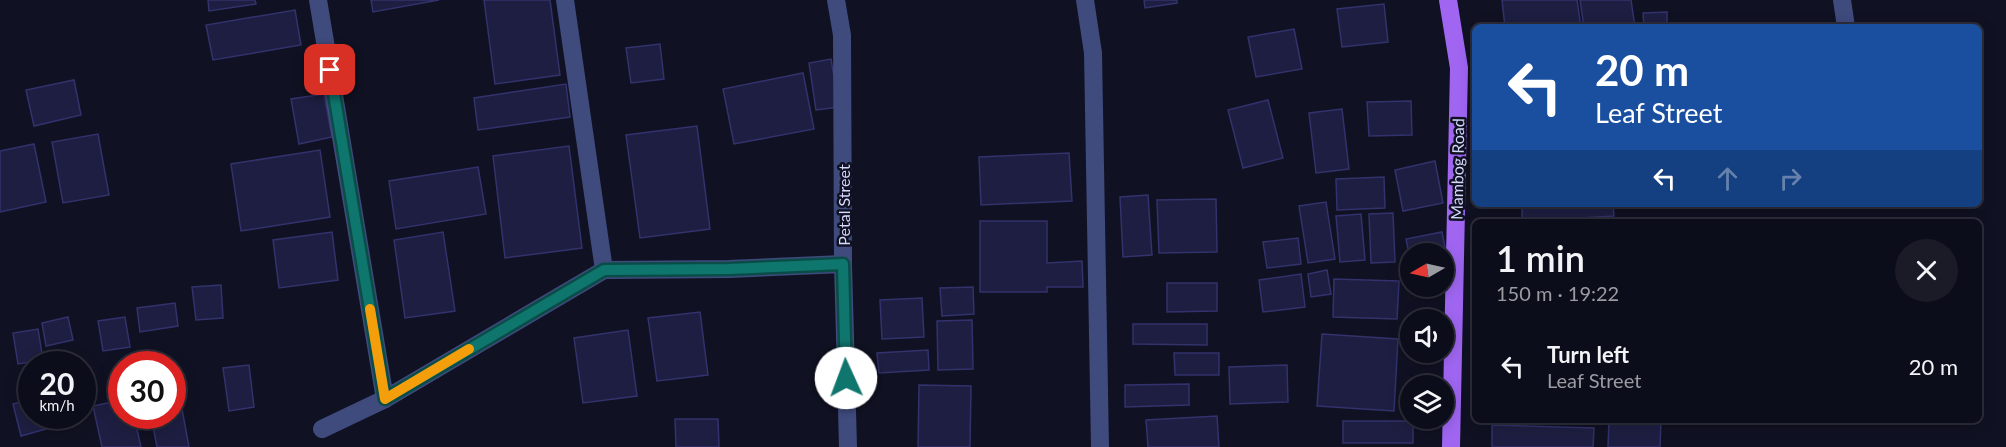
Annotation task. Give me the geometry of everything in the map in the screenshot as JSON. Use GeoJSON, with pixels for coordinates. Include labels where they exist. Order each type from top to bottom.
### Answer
{"type":"FeatureCollection","features":[{"type":"Feature","properties":{"kind":"main road","name":"Mambog Road"},"geometry":{"type":"LineString","coordinates":[[1448,0],[1459,68],[1451,447]]}},
{"type":"Feature","properties":{"kind":"street"},"geometry":{"type":"LineString","coordinates":[[318,0],[385,399]]}},
{"type":"Feature","properties":{"kind":"street"},"geometry":{"type":"LineString","coordinates":[[565,0],[604,270]]}},
{"type":"Feature","properties":{"kind":"street","name":"Petal Street"},"geometry":{"type":"LineString","coordinates":[[836,0],[843,35],[843,264],[848,447]]}},
{"type":"Feature","properties":{"kind":"street"},"geometry":{"type":"LineString","coordinates":[[1085,0],[1093,53],[1100,447]]}},
{"type":"Feature","properties":{"kind":"street"},"geometry":{"type":"LineString","coordinates":[[1842,0],[1846,24]]}},
{"type":"Feature","properties":{"kind":"street"},"geometry":{"type":"LineString","coordinates":[[321,429],[385,399],[604,270],[729,269],[843,264]]}},
{"type":"Feature","properties":{"kind":"building"},"geometry":{"type":"Polygon","coordinates":[[[208,0],[255,0],[256,4],[209,11],[208,0]]]}},
{"type":"Feature","properties":{"kind":"building"},"geometry":{"type":"Polygon","coordinates":[[[371,0],[439,0],[373,12],[371,0]]]}},
{"type":"Feature","properties":{"kind":"building"},"geometry":{"type":"Polygon","coordinates":[[[484,0],[550,0],[560,75],[495,84],[484,0]]]}},
{"type":"Feature","properties":{"kind":"building"},"geometry":{"type":"Polygon","coordinates":[[[1144,0],[1177,0],[1177,3],[1145,8],[1144,0]]]}},
{"type":"Feature","properties":{"kind":"building"},"geometry":{"type":"Polygon","coordinates":[[[1502,0],[1577,0],[1581,24],[1505,24],[1502,0]]]}},
{"type":"Feature","properties":{"kind":"building"},"geometry":{"type":"Polygon","coordinates":[[[1580,0],[1631,0],[1635,24],[1584,24],[1580,0]]]}},
{"type":"Feature","properties":{"kind":"building"},"geometry":{"type":"Polygon","coordinates":[[[1384,4],[1388,42],[1342,47],[1337,9],[1384,4]]]}},
{"type":"Feature","properties":{"kind":"building"},"geometry":{"type":"Polygon","coordinates":[[[295,10],[301,45],[213,60],[206,25],[295,10]]]}},
{"type":"Feature","properties":{"kind":"building"},"geometry":{"type":"Polygon","coordinates":[[[1667,12],[1667,24],[1644,24],[1643,13],[1667,12]]]}},
{"type":"Feature","properties":{"kind":"building"},"geometry":{"type":"Polygon","coordinates":[[[1294,29],[1302,69],[1256,77],[1248,37],[1294,29]]]}},
{"type":"Feature","properties":{"kind":"building"},"geometry":{"type":"Polygon","coordinates":[[[660,44],[664,79],[631,83],[626,48],[660,44]]]}},
{"type":"Feature","properties":{"kind":"building"},"geometry":{"type":"Polygon","coordinates":[[[831,59],[839,107],[816,110],[809,63],[831,59]]]}},
{"type":"Feature","properties":{"kind":"building"},"geometry":{"type":"Polygon","coordinates":[[[803,73],[814,129],[734,144],[723,89],[803,73]]]}},
{"type":"Feature","properties":{"kind":"building"},"geometry":{"type":"Polygon","coordinates":[[[74,80],[81,115],[34,126],[26,90],[74,80]]]}},
{"type":"Feature","properties":{"kind":"building"},"geometry":{"type":"Polygon","coordinates":[[[566,84],[570,117],[478,130],[474,98],[566,84]]]}},
{"type":"Feature","properties":{"kind":"building"},"geometry":{"type":"Polygon","coordinates":[[[324,94],[332,137],[299,144],[291,99],[324,94]]]}},
{"type":"Feature","properties":{"kind":"building"},"geometry":{"type":"Polygon","coordinates":[[[1268,100],[1283,158],[1243,168],[1228,110],[1268,100]]]}},
{"type":"Feature","properties":{"kind":"building"},"geometry":{"type":"Polygon","coordinates":[[[1411,101],[1412,135],[1369,136],[1367,102],[1411,101]]]}},
{"type":"Feature","properties":{"kind":"building"},"geometry":{"type":"Polygon","coordinates":[[[1342,109],[1349,169],[1316,173],[1309,113],[1342,109]]]}},
{"type":"Feature","properties":{"kind":"building"},"geometry":{"type":"Polygon","coordinates":[[[697,126],[710,229],[640,238],[626,135],[697,126]]]}},
{"type":"Feature","properties":{"kind":"building"},"geometry":{"type":"Polygon","coordinates":[[[98,134],[109,195],[63,203],[52,142],[98,134]]]}},
{"type":"Feature","properties":{"kind":"building"},"geometry":{"type":"Polygon","coordinates":[[[34,144],[46,202],[0,212],[0,151],[34,144]]]}},
{"type":"Feature","properties":{"kind":"building"},"geometry":{"type":"Polygon","coordinates":[[[569,146],[582,248],[505,258],[493,156],[569,146]]]}},
{"type":"Feature","properties":{"kind":"building"},"geometry":{"type":"Polygon","coordinates":[[[320,150],[330,217],[241,231],[231,164],[320,150]]]}},
{"type":"Feature","properties":{"kind":"building"},"geometry":{"type":"Polygon","coordinates":[[[1069,153],[1072,201],[981,205],[979,157],[1069,153]]]}},
{"type":"Feature","properties":{"kind":"building"},"geometry":{"type":"Polygon","coordinates":[[[1435,161],[1443,203],[1403,211],[1395,170],[1435,161]]]}},
{"type":"Feature","properties":{"kind":"building"},"geometry":{"type":"Polygon","coordinates":[[[478,167],[486,214],[396,229],[389,181],[478,167]]]}},
{"type":"Feature","properties":{"kind":"building"},"geometry":{"type":"Polygon","coordinates":[[[1384,177],[1385,208],[1337,210],[1336,179],[1384,177]]]}},
{"type":"Feature","properties":{"kind":"building"},"geometry":{"type":"Polygon","coordinates":[[[1148,195],[1152,255],[1123,257],[1120,197],[1148,195]]]}},
{"type":"Feature","properties":{"kind":"building"},"geometry":{"type":"Polygon","coordinates":[[[1216,199],[1217,252],[1159,253],[1157,200],[1216,199]]]}},
{"type":"Feature","properties":{"kind":"building"},"geometry":{"type":"Polygon","coordinates":[[[1326,202],[1335,259],[1308,263],[1299,206],[1326,202]]]}},
{"type":"Feature","properties":{"kind":"building"},"geometry":{"type":"Polygon","coordinates":[[[1522,207],[1613,207],[1614,216],[1559,219],[1522,219],[1522,207]]]}},
{"type":"Feature","properties":{"kind":"building"},"geometry":{"type":"Polygon","coordinates":[[[1393,213],[1395,262],[1371,263],[1369,214],[1393,213]]]}},
{"type":"Feature","properties":{"kind":"building"},"geometry":{"type":"Polygon","coordinates":[[[1361,214],[1365,260],[1340,262],[1336,216],[1361,214]]]}},
{"type":"Feature","properties":{"kind":"building"},"geometry":{"type":"Polygon","coordinates":[[[980,221],[1047,221],[1047,263],[1082,261],[1083,287],[1047,287],[1047,292],[980,292],[980,221]]]}},
{"type":"Feature","properties":{"kind":"building"},"geometry":{"type":"Polygon","coordinates":[[[332,232],[338,280],[279,288],[273,240],[332,232]]]}},
{"type":"Feature","properties":{"kind":"building"},"geometry":{"type":"Polygon","coordinates":[[[443,232],[455,311],[405,318],[394,240],[443,232]]]}},
{"type":"Feature","properties":{"kind":"building"},"geometry":{"type":"Polygon","coordinates":[[[1442,232],[1444,243],[1407,243],[1406,239],[1442,232]]]}},
{"type":"Feature","properties":{"kind":"building"},"geometry":{"type":"Polygon","coordinates":[[[1298,238],[1301,264],[1267,268],[1263,242],[1298,238]]]}},
{"type":"Feature","properties":{"kind":"building"},"geometry":{"type":"Polygon","coordinates":[[[1327,270],[1331,294],[1311,297],[1308,274],[1327,270]]]}},
{"type":"Feature","properties":{"kind":"building"},"geometry":{"type":"Polygon","coordinates":[[[1301,274],[1305,307],[1263,312],[1259,280],[1301,274]]]}},
{"type":"Feature","properties":{"kind":"building"},"geometry":{"type":"Polygon","coordinates":[[[1334,279],[1399,281],[1397,319],[1333,317],[1334,279]]]}},
{"type":"Feature","properties":{"kind":"building"},"geometry":{"type":"Polygon","coordinates":[[[1167,283],[1217,283],[1217,311],[1167,312],[1167,283]]]}},
{"type":"Feature","properties":{"kind":"building"},"geometry":{"type":"Polygon","coordinates":[[[221,285],[223,318],[196,320],[192,287],[221,285]]]}},
{"type":"Feature","properties":{"kind":"building"},"geometry":{"type":"Polygon","coordinates":[[[973,287],[974,314],[942,316],[940,288],[973,287]]]}},
{"type":"Feature","properties":{"kind":"building"},"geometry":{"type":"Polygon","coordinates":[[[922,298],[924,337],[882,339],[880,300],[922,298]]]}},
{"type":"Feature","properties":{"kind":"building"},"geometry":{"type":"Polygon","coordinates":[[[175,303],[178,326],[140,332],[137,308],[175,303]]]}},
{"type":"Feature","properties":{"kind":"building"},"geometry":{"type":"Polygon","coordinates":[[[700,312],[708,375],[657,381],[648,318],[700,312]]]}},
{"type":"Feature","properties":{"kind":"building"},"geometry":{"type":"Polygon","coordinates":[[[68,317],[73,340],[46,346],[42,323],[68,317]]]}},
{"type":"Feature","properties":{"kind":"building"},"geometry":{"type":"Polygon","coordinates":[[[125,317],[130,347],[103,351],[98,321],[125,317]]]}},
{"type":"Feature","properties":{"kind":"building"},"geometry":{"type":"Polygon","coordinates":[[[972,320],[973,369],[938,370],[937,321],[972,320]]]}},
{"type":"Feature","properties":{"kind":"building"},"geometry":{"type":"Polygon","coordinates":[[[1133,324],[1207,324],[1207,345],[1133,344],[1133,324]]]}},
{"type":"Feature","properties":{"kind":"building"},"geometry":{"type":"Polygon","coordinates":[[[38,329],[42,351],[18,351],[18,364],[13,333],[38,329]]]}},
{"type":"Feature","properties":{"kind":"building"},"geometry":{"type":"Polygon","coordinates":[[[628,330],[637,396],[583,403],[574,338],[628,330]]]}},
{"type":"Feature","properties":{"kind":"building"},"geometry":{"type":"Polygon","coordinates":[[[1322,334],[1398,339],[1394,411],[1317,406],[1322,334]]]}},
{"type":"Feature","properties":{"kind":"building"},"geometry":{"type":"Polygon","coordinates":[[[928,350],[929,370],[879,373],[877,353],[928,350]]]}},
{"type":"Feature","properties":{"kind":"building"},"geometry":{"type":"Polygon","coordinates":[[[1174,353],[1219,353],[1219,375],[1175,375],[1174,353]]]}},
{"type":"Feature","properties":{"kind":"building"},"geometry":{"type":"Polygon","coordinates":[[[249,365],[254,407],[229,411],[223,368],[249,365]]]}},
{"type":"Feature","properties":{"kind":"building"},"geometry":{"type":"Polygon","coordinates":[[[1287,365],[1288,402],[1230,404],[1229,367],[1287,365]]]}},
{"type":"Feature","properties":{"kind":"building"},"geometry":{"type":"Polygon","coordinates":[[[1189,384],[1189,405],[1125,407],[1125,385],[1189,384]]]}},
{"type":"Feature","properties":{"kind":"building"},"geometry":{"type":"Polygon","coordinates":[[[919,385],[971,386],[970,447],[918,447],[919,385]]]}},
{"type":"Feature","properties":{"kind":"building"},"geometry":{"type":"Polygon","coordinates":[[[18,403],[18,424],[13,404],[18,403]]]}},
{"type":"Feature","properties":{"kind":"building"},"geometry":{"type":"Polygon","coordinates":[[[108,403],[108,429],[137,429],[141,447],[102,447],[96,420],[96,405],[108,403]]]}},
{"type":"Feature","properties":{"kind":"building"},"geometry":{"type":"Polygon","coordinates":[[[1217,416],[1219,447],[1148,447],[1146,420],[1217,416]]]}},
{"type":"Feature","properties":{"kind":"building"},"geometry":{"type":"Polygon","coordinates":[[[675,419],[718,419],[719,447],[676,447],[675,419]]]}},
{"type":"Feature","properties":{"kind":"building"},"geometry":{"type":"Polygon","coordinates":[[[1343,421],[1400,421],[1400,429],[1413,429],[1413,443],[1343,443],[1343,421]]]}},
{"type":"Feature","properties":{"kind":"building"},"geometry":{"type":"Polygon","coordinates":[[[1609,423],[1661,423],[1660,447],[1608,447],[1609,423]]]}},
{"type":"Feature","properties":{"kind":"building"},"geometry":{"type":"Polygon","coordinates":[[[1492,425],[1594,428],[1593,447],[1492,447],[1492,425]]]}},
{"type":"Feature","properties":{"kind":"building"},"geometry":{"type":"Polygon","coordinates":[[[19,429],[46,429],[21,436],[19,429]]]}},
{"type":"Feature","properties":{"kind":"building"},"geometry":{"type":"Polygon","coordinates":[[[154,429],[186,429],[189,447],[157,447],[154,429]]]}},
{"type":"Feature","properties":{"kind":"slow traffic"},"geometry":{"type":"LineString","coordinates":[[370,309],[385,399],[469,349]]}},
{"type":"Feature","properties":{"kind":"route"},"geometry":{"type":"LineString","coordinates":[[330,70],[385,399],[604,270],[729,269],[843,264],[846,378]]}}]}
